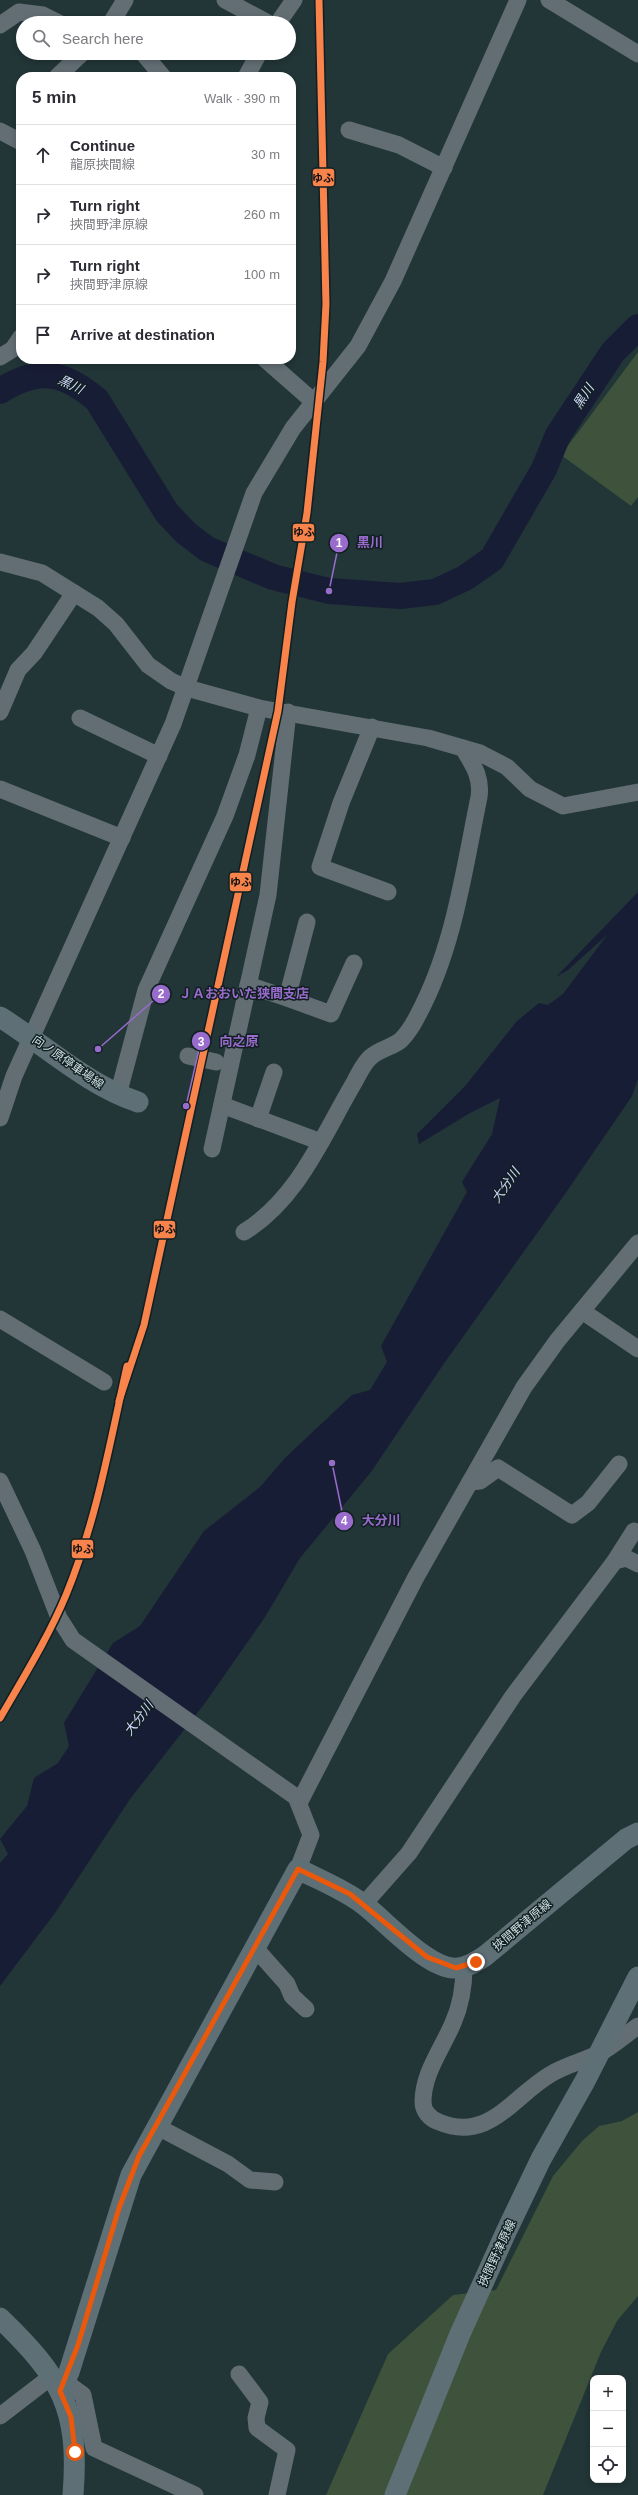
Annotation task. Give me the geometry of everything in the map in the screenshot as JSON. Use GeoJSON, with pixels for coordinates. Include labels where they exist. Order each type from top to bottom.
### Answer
{"type":"FeatureCollection","features":[{"type":"Feature","properties":{"kind":"main road","name":"向ノ原停車場線"},"geometry":{"type":"LineString","coordinates":[[0,1017],[32,1037],[93,1081],[118,1095],[138,1102]]}},
{"type":"Feature","properties":{"kind":"main road","name":"挾間野津原線"},"geometry":{"type":"LineString","coordinates":[[464,1967],[485,1956],[626,1840],[638,1833]]}},
{"type":"Feature","properties":{"kind":"main road"},"geometry":{"type":"LineString","coordinates":[[59,2383],[124,2192],[139,2156],[298,1869],[341,1889],[364,1904],[427,1957],[450,1968],[464,1967]]}},
{"type":"Feature","properties":{"kind":"main road","name":"挾間野津原線"},"geometry":{"type":"LineString","coordinates":[[395,2495],[460,2334],[506,2232],[541,2159],[599,2054],[638,1977]]}},
{"type":"Feature","properties":{"kind":"main road"},"geometry":{"type":"LineString","coordinates":[[0,2318],[32,2351],[59,2383],[71,2417],[74,2434],[75,2468],[73,2495]]}},
{"type":"Feature","properties":{"kind":"street"},"geometry":{"type":"LineString","coordinates":[[116,16],[125,0]]}},
{"type":"Feature","properties":{"kind":"street"},"geometry":{"type":"LineString","coordinates":[[225,0],[255,16]]}},
{"type":"Feature","properties":{"kind":"street"},"geometry":{"type":"LineString","coordinates":[[283,16],[294,0]]}},
{"type":"Feature","properties":{"kind":"street"},"geometry":{"type":"LineString","coordinates":[[0,1118],[14,1076],[159,756],[187,688],[254,492],[282,445],[314,402],[344,366],[372,324],[393,282],[518,0]]}},
{"type":"Feature","properties":{"kind":"street"},"geometry":{"type":"LineString","coordinates":[[549,0],[638,54]]}},
{"type":"Feature","properties":{"kind":"street"},"geometry":{"type":"LineString","coordinates":[[0,26],[19,12],[45,16]]}},
{"type":"Feature","properties":{"kind":"street"},"geometry":{"type":"LineString","coordinates":[[62,72],[75,60]]}},
{"type":"Feature","properties":{"kind":"street"},"geometry":{"type":"LineString","coordinates":[[149,60],[159,72]]}},
{"type":"Feature","properties":{"kind":"street"},"geometry":{"type":"LineString","coordinates":[[249,72],[255,60]]}},
{"type":"Feature","properties":{"kind":"street"},"geometry":{"type":"LineString","coordinates":[[349,130],[398,145],[444,168]]}},
{"type":"Feature","properties":{"kind":"street"},"geometry":{"type":"LineString","coordinates":[[0,131],[16,136]]}},
{"type":"Feature","properties":{"kind":"street"},"geometry":{"type":"LineString","coordinates":[[0,357],[13,349],[16,344]]}},
{"type":"Feature","properties":{"kind":"street"},"geometry":{"type":"LineString","coordinates":[[271,364],[314,402]]}},
{"type":"Feature","properties":{"kind":"street"},"geometry":{"type":"LineString","coordinates":[[0,562],[34,570],[74,593],[112,620],[148,665],[171,681],[187,688],[259,708],[428,738],[480,753],[507,768],[530,789],[563,806],[638,792]]}},
{"type":"Feature","properties":{"kind":"street"},"geometry":{"type":"LineString","coordinates":[[0,712],[18,670],[34,653],[74,593]]}},
{"type":"Feature","properties":{"kind":"street"},"geometry":{"type":"LineString","coordinates":[[118,1095],[146,990],[224,816],[247,755],[259,708]]}},
{"type":"Feature","properties":{"kind":"street"},"geometry":{"type":"LineString","coordinates":[[212,1149],[268,895],[288,712]]}},
{"type":"Feature","properties":{"kind":"street"},"geometry":{"type":"LineString","coordinates":[[80,718],[159,756]]}},
{"type":"Feature","properties":{"kind":"street"},"geometry":{"type":"LineString","coordinates":[[372,727],[341,803],[320,867],[388,892]]}},
{"type":"Feature","properties":{"kind":"street"},"geometry":{"type":"LineString","coordinates":[[244,1232],[261,1222],[278,1206],[321,1142],[355,1080],[371,1056],[401,1040],[418,1016],[443,957],[454,918],[481,785],[477,772],[463,748]]}},
{"type":"Feature","properties":{"kind":"street"},"geometry":{"type":"LineString","coordinates":[[0,789],[41,803],[122,838]]}},
{"type":"Feature","properties":{"kind":"street"},"geometry":{"type":"LineString","coordinates":[[287,998],[307,922]]}},
{"type":"Feature","properties":{"kind":"street"},"geometry":{"type":"LineString","coordinates":[[248,985],[331,1014],[354,963]]}},
{"type":"Feature","properties":{"kind":"street"},"geometry":{"type":"LineString","coordinates":[[188,1056],[216,1062]]}},
{"type":"Feature","properties":{"kind":"street"},"geometry":{"type":"LineString","coordinates":[[258,1119],[274,1072]]}},
{"type":"Feature","properties":{"kind":"street"},"geometry":{"type":"LineString","coordinates":[[222,1106],[321,1142]]}},
{"type":"Feature","properties":{"kind":"street"},"geometry":{"type":"LineString","coordinates":[[299,1803],[416,1577],[524,1386],[582,1310],[638,1243]]}},
{"type":"Feature","properties":{"kind":"street"},"geometry":{"type":"LineString","coordinates":[[582,1310],[638,1349]]}},
{"type":"Feature","properties":{"kind":"street"},"geometry":{"type":"LineString","coordinates":[[0,1320],[104,1382]]}},
{"type":"Feature","properties":{"kind":"street"},"geometry":{"type":"LineString","coordinates":[[470,1482],[480,1481],[498,1468],[572,1515],[588,1503],[619,1464]]}},
{"type":"Feature","properties":{"kind":"street"},"geometry":{"type":"LineString","coordinates":[[0,1481],[33,1551],[59,1618],[73,1640],[90,1654],[283,1786],[296,1797],[311,1835],[298,1869]]}},
{"type":"Feature","properties":{"kind":"street"},"geometry":{"type":"LineString","coordinates":[[364,1904],[409,1852],[513,1696],[615,1561],[634,1531]]}},
{"type":"Feature","properties":{"kind":"street"},"geometry":{"type":"LineString","coordinates":[[615,1561],[626,1558],[638,1564]]}},
{"type":"Feature","properties":{"kind":"street"},"geometry":{"type":"LineString","coordinates":[[255,1948],[287,1984],[292,1996],[306,2009]]}},
{"type":"Feature","properties":{"kind":"street"},"geometry":{"type":"LineString","coordinates":[[464,1967],[464,1990],[458,2011],[433,2064],[425,2086],[424,2110],[436,2121],[460,2128],[486,2122],[551,2074],[599,2054],[638,2026]]}},
{"type":"Feature","properties":{"kind":"street"},"geometry":{"type":"LineString","coordinates":[[156,2126],[214,2156],[250,2180],[275,2182]]}},
{"type":"Feature","properties":{"kind":"street"},"geometry":{"type":"LineString","coordinates":[[239,2374],[260,2402],[256,2418],[257,2428],[287,2450],[277,2495]]}},
{"type":"Feature","properties":{"kind":"street"},"geometry":{"type":"LineString","coordinates":[[0,2416],[59,2383],[83,2395],[94,2448],[195,2495]]}},
{"type":"Feature","properties":{"kind":"green space"},"geometry":{"type":"Polygon","coordinates":[[[638,352],[638,497],[631,506],[561,455],[638,352]]]}},
{"type":"Feature","properties":{"kind":"green space"},"geometry":{"type":"Polygon","coordinates":[[[638,2112],[638,2296],[617,2321],[601,2352],[592,2375],[590,2375],[590,2379],[543,2495],[326,2495],[388,2354],[453,2295],[496,2290],[553,2176],[582,2141],[599,2126],[622,2121],[638,2112]]]}},
{"type":"Feature","properties":{"kind":"water"},"geometry":{"type":"Polygon","coordinates":[[[638,892],[638,1079],[632,1096],[565,1194],[445,1362],[371,1472],[300,1558],[265,1617],[205,1703],[130,1799],[55,1913],[0,1986],[0,1863],[8,1854],[0,1839],[27,1806],[34,1778],[58,1763],[69,1746],[64,1723],[113,1643],[140,1626],[204,1531],[260,1487],[286,1457],[352,1395],[370,1390],[387,1362],[381,1346],[467,1192],[462,1182],[492,1134],[500,1098],[470,1113],[419,1144],[417,1134],[466,1085],[517,1021],[539,1003],[548,1005],[563,994],[607,935],[568,970],[556,977],[638,892]]]}},
{"type":"Feature","properties":{"kind":"waterway","name":"黒川"},"geometry":{"type":"LineString","coordinates":[[0,391],[26,378],[38,376],[61,378],[85,390],[97,400],[167,513],[186,533],[207,549],[273,577],[329,591],[400,596],[435,592],[465,578],[492,559],[544,469],[558,435],[613,352],[638,327]]}},
{"type":"Feature","properties":{"kind":"transit line","name":"ゆふ"},"geometry":{"type":"LineString","coordinates":[[119,1401],[144,1325],[278,711],[292,602],[307,513],[323,362],[326,304],[319,0]]}},
{"type":"Feature","properties":{"kind":"transit line","name":"ゆふ"},"geometry":{"type":"LineString","coordinates":[[0,1718],[51,1627],[77,1567],[94,1511],[127,1366]]}},
{"type":"Feature","properties":{"kind":"place","name":"黒川"},"geometry":{"type":"Point","coordinates":[329,591]}},
{"type":"Feature","properties":{"kind":"place","name":"ＪＡおおいた狭間支店"},"geometry":{"type":"Point","coordinates":[98,1049]}},
{"type":"Feature","properties":{"kind":"place","name":"向之原"},"geometry":{"type":"Point","coordinates":[186,1106]}},
{"type":"Feature","properties":{"kind":"place","name":"大分川"},"geometry":{"type":"Point","coordinates":[332,1463]}},
{"type":"Feature","properties":{"kind":"route"},"geometry":{"type":"LineString","coordinates":[[75,2452],[71,2417],[60,2391],[69,2372],[78,2345],[124,2192],[139,2156],[298,1869],[350,1894],[364,1904],[419,1952],[440,1964],[450,1968],[456,1968],[468,1966],[476,1962]]}}]}
